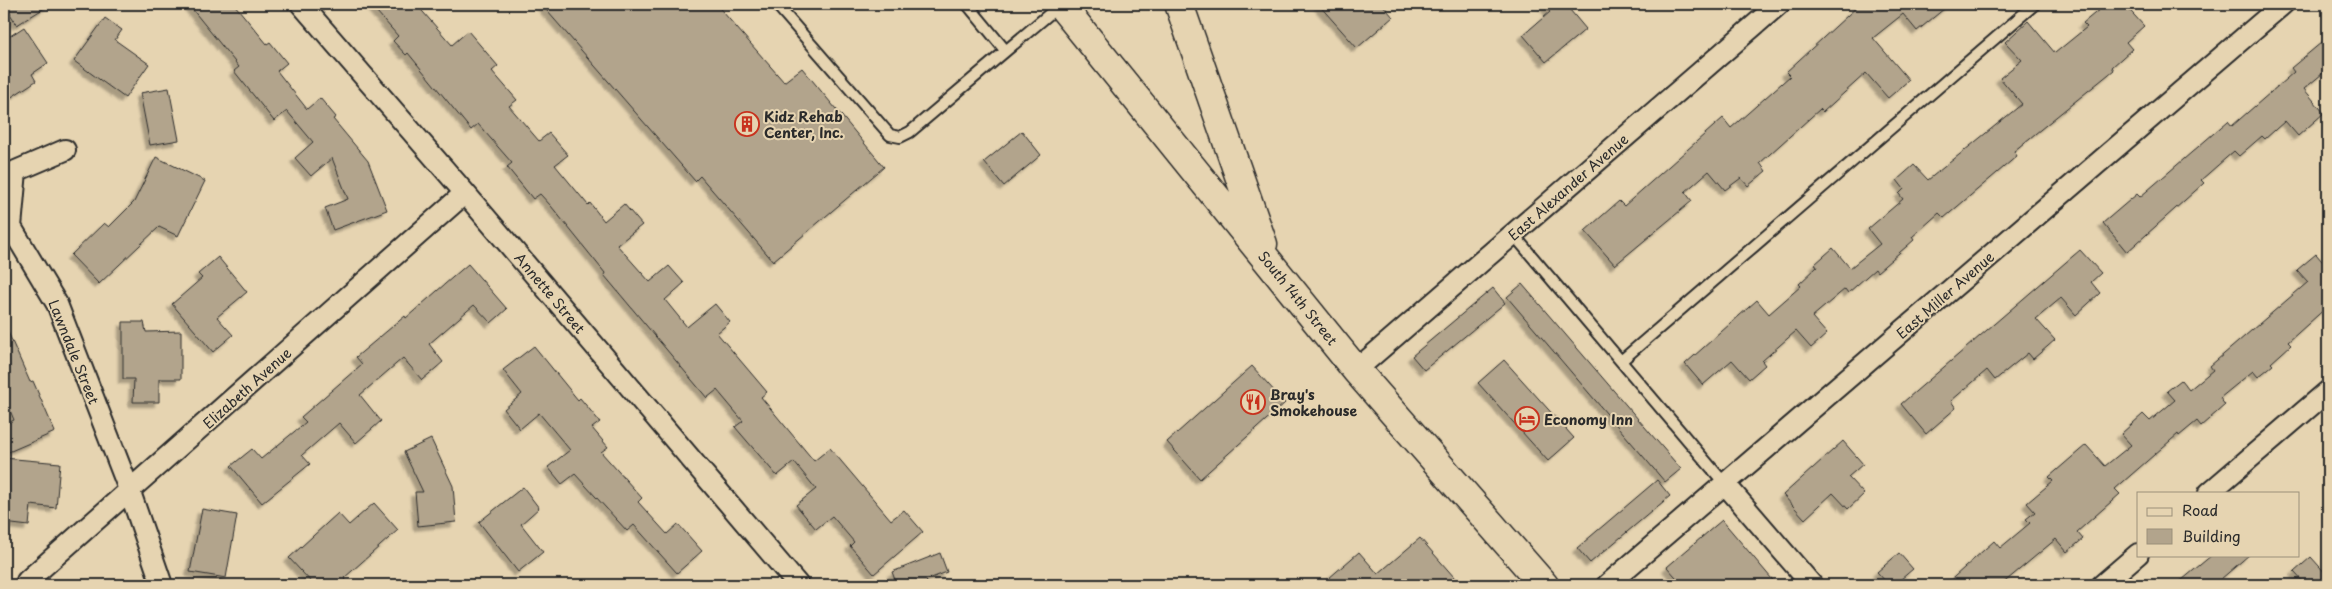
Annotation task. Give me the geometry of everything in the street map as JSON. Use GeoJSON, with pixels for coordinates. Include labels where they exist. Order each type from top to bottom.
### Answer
{"type":"FeatureCollection","features":[{"type":"Feature","properties":{"kind":"main road","name":"South 14th Street"},"geometry":{"type":"LineString","coordinates":[[1060,4],[1356,370],[1544,585]]}},
{"type":"Feature","properties":{"kind":"main road"},"geometry":{"type":"LineString","coordinates":[[1179,4],[1271,265]]}},
{"type":"Feature","properties":{"kind":"street","name":"Annette Street"},"geometry":{"type":"LineString","coordinates":[[301,4],[465,193],[798,585]]}},
{"type":"Feature","properties":{"kind":"street","name":"East Alexander Avenue"},"geometry":{"type":"LineString","coordinates":[[1356,370],[1779,4]]}},
{"type":"Feature","properties":{"kind":"street","name":"East Miller Avenue"},"geometry":{"type":"LineString","coordinates":[[1607,585],[2283,4]]}},
{"type":"Feature","properties":{"kind":"street","name":"Lawndale Street"},"geometry":{"type":"LineString","coordinates":[[64,150],[16,171],[11,227],[57,304],[130,492],[162,585]]}},
{"type":"Feature","properties":{"kind":"street","name":"Elizabeth Avenue"},"geometry":{"type":"LineString","coordinates":[[27,581],[130,492],[465,193]]}},
{"type":"Feature","properties":{"kind":"street"},"geometry":{"type":"LineString","coordinates":[[2211,492],[2328,391]]}},
{"type":"Feature","properties":{"kind":"street"},"geometry":{"type":"LineString","coordinates":[[1725,484],[1812,585]]}},
{"type":"Feature","properties":{"kind":"street"},"geometry":{"type":"LineString","coordinates":[[2102,585],[2137,555]]}},
{"type":"Feature","properties":{"kind":"lane"},"geometry":{"type":"LineString","coordinates":[[776,4],[890,134],[900,137],[910,132],[1060,4]]}},
{"type":"Feature","properties":{"kind":"lane"},"geometry":{"type":"LineString","coordinates":[[967,4],[1005,50]]}},
{"type":"Feature","properties":{"kind":"lane"},"geometry":{"type":"LineString","coordinates":[[1621,362],[2035,4]]}},
{"type":"Feature","properties":{"kind":"lane"},"geometry":{"type":"LineString","coordinates":[[1513,234],[1725,484]]}},
{"type":"Feature","properties":{"kind":"building"},"geometry":{"type":"Polygon","coordinates":[[[4,4],[51,4],[17,25],[4,4]]]}},
{"type":"Feature","properties":{"kind":"building"},"geometry":{"type":"Polygon","coordinates":[[[188,4],[234,4],[267,44],[270,42],[287,63],[277,71],[307,109],[320,98],[336,117],[333,119],[368,161],[387,210],[333,230],[325,208],[348,199],[332,158],[311,176],[295,158],[313,142],[287,111],[274,121],[234,71],[239,67],[188,4]]]}},
{"type":"Feature","properties":{"kind":"building"},"geometry":{"type":"Polygon","coordinates":[[[370,4],[416,4],[452,45],[468,31],[498,66],[492,71],[517,100],[509,106],[539,141],[549,133],[568,155],[555,165],[588,205],[590,203],[604,221],[624,204],[642,225],[617,245],[650,282],[669,266],[684,283],[665,300],[687,327],[715,304],[730,322],[717,333],[767,392],[761,397],[814,461],[830,448],[891,520],[904,510],[923,532],[874,574],[850,546],[854,542],[832,516],[816,529],[796,505],[816,489],[794,462],[777,476],[735,427],[743,421],[717,390],[707,398],[604,275],[605,273],[551,206],[540,194],[533,199],[507,167],[512,163],[478,124],[471,130],[408,53],[406,55],[393,41],[398,36],[370,4]]]}},
{"type":"Feature","properties":{"kind":"building","name":"Kidz Rehab Center, Inc."},"geometry":{"type":"Polygon","coordinates":[[[541,4],[716,4],[784,82],[802,68],[884,167],[773,261],[700,176],[695,181],[541,4]]]}},
{"type":"Feature","properties":{"kind":"building"},"geometry":{"type":"Polygon","coordinates":[[[1318,4],[1382,4],[1393,17],[1357,48],[1318,4]]]}},
{"type":"Feature","properties":{"kind":"building"},"geometry":{"type":"Polygon","coordinates":[[[1543,4],[1565,4],[1586,29],[1546,62],[1523,35],[1550,12],[1543,4]]]}},
{"type":"Feature","properties":{"kind":"building"},"geometry":{"type":"Polygon","coordinates":[[[1860,4],[1950,4],[1917,31],[1903,14],[1873,38],[1909,80],[1888,98],[1866,73],[1823,112],[1820,109],[1760,163],[1766,171],[1748,186],[1741,178],[1725,190],[1709,171],[1685,192],[1692,201],[1615,265],[1585,231],[1619,201],[1624,206],[1723,118],[1731,128],[1790,76],[1786,72],[1860,4]]]}},
{"type":"Feature","properties":{"kind":"building"},"geometry":{"type":"Polygon","coordinates":[[[2106,4],[2124,4],[2144,26],[2126,42],[2132,49],[2112,67],[2114,70],[2014,151],[2017,156],[1944,218],[1939,213],[1912,237],[1914,240],[1877,272],[1875,269],[1848,293],[1845,289],[1812,317],[1827,334],[1811,348],[1796,331],[1762,361],[1765,365],[1749,379],[1732,360],[1703,385],[1685,364],[1757,300],[1769,314],[1801,286],[1799,284],[1817,267],[1815,264],[1833,248],[1850,268],[1880,244],[1868,229],[1903,199],[1899,194],[1904,189],[1897,180],[1914,165],[1928,180],[2022,104],[2000,78],[2022,60],[2005,42],[2028,21],[2055,53],[2087,27],[2083,23],[2106,4]]]}},
{"type":"Feature","properties":{"kind":"building"},"geometry":{"type":"Polygon","coordinates":[[[105,18],[122,30],[115,40],[149,64],[125,98],[74,61],[105,18]]]}},
{"type":"Feature","properties":{"kind":"building"},"geometry":{"type":"Polygon","coordinates":[[[24,27],[48,63],[32,74],[36,81],[10,98],[4,89],[4,40],[24,27]]]}},
{"type":"Feature","properties":{"kind":"building"},"geometry":{"type":"Polygon","coordinates":[[[2328,37],[2328,69],[2304,89],[2324,113],[2298,136],[2285,121],[2265,139],[2262,136],[2239,156],[2234,151],[2201,180],[2204,183],[2127,252],[2103,223],[2137,194],[2140,197],[2228,121],[2232,126],[2294,72],[2291,68],[2328,37]]]}},
{"type":"Feature","properties":{"kind":"building"},"geometry":{"type":"Polygon","coordinates":[[[169,88],[179,140],[150,145],[140,93],[169,88]]]}},
{"type":"Feature","properties":{"kind":"building"},"geometry":{"type":"Polygon","coordinates":[[[1022,131],[1041,155],[1004,186],[984,162],[1022,131]]]}},
{"type":"Feature","properties":{"kind":"building"},"geometry":{"type":"Polygon","coordinates":[[[156,157],[205,181],[178,236],[159,227],[99,284],[71,255],[104,223],[109,227],[134,202],[156,157]]]}},
{"type":"Feature","properties":{"kind":"building"},"geometry":{"type":"Polygon","coordinates":[[[2080,250],[2101,273],[2091,282],[2100,293],[2076,315],[2061,298],[2036,319],[2055,340],[2033,359],[2028,353],[1995,380],[1987,370],[1951,401],[1956,408],[1926,434],[1901,404],[2080,250]]]}},
{"type":"Feature","properties":{"kind":"building"},"geometry":{"type":"Polygon","coordinates":[[[2316,254],[2328,268],[2328,306],[2288,342],[2291,345],[2271,363],[2273,365],[2258,377],[2253,371],[2220,398],[2225,405],[2201,426],[2197,421],[2179,436],[2178,434],[2115,489],[2120,494],[2077,532],[2083,539],[2067,552],[2056,539],[2001,585],[1945,585],[1994,541],[2000,548],[2030,523],[2026,519],[2035,512],[2027,503],[2053,481],[2049,477],[2086,445],[2105,466],[2131,445],[2121,434],[2143,414],[2150,421],[2175,400],[2167,391],[2181,380],[2189,390],[2213,370],[2210,366],[2308,282],[2297,270],[2316,254]]]}},
{"type":"Feature","properties":{"kind":"building"},"geometry":{"type":"Polygon","coordinates":[[[218,257],[247,292],[217,317],[233,335],[213,352],[172,304],[202,278],[198,274],[218,257]]]}},
{"type":"Feature","properties":{"kind":"building"},"geometry":{"type":"Polygon","coordinates":[[[468,264],[507,309],[491,323],[474,305],[429,344],[443,362],[422,380],[403,358],[360,395],[381,421],[356,443],[339,423],[302,455],[310,464],[262,503],[231,466],[252,449],[261,459],[306,422],[301,417],[362,364],[356,357],[405,316],[406,318],[468,264]]]}},
{"type":"Feature","properties":{"kind":"building"},"geometry":{"type":"Polygon","coordinates":[[[1522,284],[1681,469],[1665,482],[1507,297],[1522,284]]]}},
{"type":"Feature","properties":{"kind":"building"},"geometry":{"type":"Polygon","coordinates":[[[1493,288],[1505,303],[1424,370],[1412,356],[1493,288]]]}},
{"type":"Feature","properties":{"kind":"building"},"geometry":{"type":"Polygon","coordinates":[[[123,322],[144,322],[146,332],[181,331],[181,379],[159,379],[159,402],[133,402],[134,379],[123,379],[123,322]]]}},
{"type":"Feature","properties":{"kind":"building"},"geometry":{"type":"Polygon","coordinates":[[[4,323],[30,382],[33,381],[55,432],[4,454],[4,425],[14,420],[4,396],[4,323]]]}},
{"type":"Feature","properties":{"kind":"building"},"geometry":{"type":"Polygon","coordinates":[[[534,346],[578,400],[580,398],[600,422],[592,428],[608,447],[601,452],[642,498],[638,502],[667,534],[678,524],[702,551],[677,573],[634,525],[627,531],[575,474],[562,484],[548,467],[570,450],[539,413],[520,429],[504,409],[522,394],[503,370],[534,346]]]}},
{"type":"Feature","properties":{"kind":"building"},"geometry":{"type":"Polygon","coordinates":[[[1504,360],[1574,438],[1548,461],[1478,383],[1504,360]]]}},
{"type":"Feature","properties":{"kind":"building"},"geometry":{"type":"Polygon","coordinates":[[[1252,366],[1285,403],[1200,479],[1167,442],[1252,366]]]}},
{"type":"Feature","properties":{"kind":"building"},"geometry":{"type":"Polygon","coordinates":[[[431,439],[453,486],[456,522],[418,526],[415,492],[423,492],[404,452],[431,439]]]}},
{"type":"Feature","properties":{"kind":"building"},"geometry":{"type":"Polygon","coordinates":[[[1843,441],[1863,464],[1848,477],[1864,494],[1848,509],[1833,493],[1805,519],[1783,495],[1843,441]]]}},
{"type":"Feature","properties":{"kind":"building"},"geometry":{"type":"Polygon","coordinates":[[[4,458],[60,463],[56,508],[31,505],[29,526],[4,523],[4,458]]]}},
{"type":"Feature","properties":{"kind":"building"},"geometry":{"type":"Polygon","coordinates":[[[1657,480],[1670,496],[1590,563],[1577,548],[1657,480]]]}},
{"type":"Feature","properties":{"kind":"building"},"geometry":{"type":"Polygon","coordinates":[[[523,487],[539,508],[521,524],[543,552],[518,572],[479,522],[523,487]]]}},
{"type":"Feature","properties":{"kind":"building"},"geometry":{"type":"Polygon","coordinates":[[[374,503],[398,530],[344,578],[351,585],[314,585],[289,558],[338,513],[349,525],[374,503]]]}},
{"type":"Feature","properties":{"kind":"building"},"geometry":{"type":"Polygon","coordinates":[[[202,509],[237,515],[226,578],[190,572],[202,509]]]}},
{"type":"Feature","properties":{"kind":"building"},"geometry":{"type":"Polygon","coordinates":[[[1722,520],[1777,585],[1683,585],[1667,567],[1722,520]]]}},
{"type":"Feature","properties":{"kind":"building"},"geometry":{"type":"Polygon","coordinates":[[[1420,538],[1461,585],[1321,585],[1359,552],[1378,574],[1420,538]]]}},
{"type":"Feature","properties":{"kind":"building"},"geometry":{"type":"Polygon","coordinates":[[[940,553],[947,572],[926,580],[928,585],[897,585],[892,572],[940,553]]]}},
{"type":"Feature","properties":{"kind":"building"},"geometry":{"type":"Polygon","coordinates":[[[1899,553],[1913,569],[1894,585],[1889,585],[1877,572],[1899,553]]]}},
{"type":"Feature","properties":{"kind":"building"},"geometry":{"type":"Polygon","coordinates":[[[2211,556],[2248,556],[2214,585],[2176,585],[2211,556]]]}},
{"type":"Feature","properties":{"kind":"building"},"geometry":{"type":"Polygon","coordinates":[[[2311,557],[2328,576],[2320,585],[2306,585],[2294,572],[2311,557]]]}},
{"type":"Feature","properties":{"kind":"place","name":"Kidz Rehab Center, Inc."},"geometry":{"type":"Point","coordinates":[747,124]}},
{"type":"Feature","properties":{"kind":"place","name":"Bray's Smokehouse"},"geometry":{"type":"Point","coordinates":[1253,402]}},
{"type":"Feature","properties":{"kind":"place","name":"Economy Inn"},"geometry":{"type":"Point","coordinates":[1527,419]}}]}
